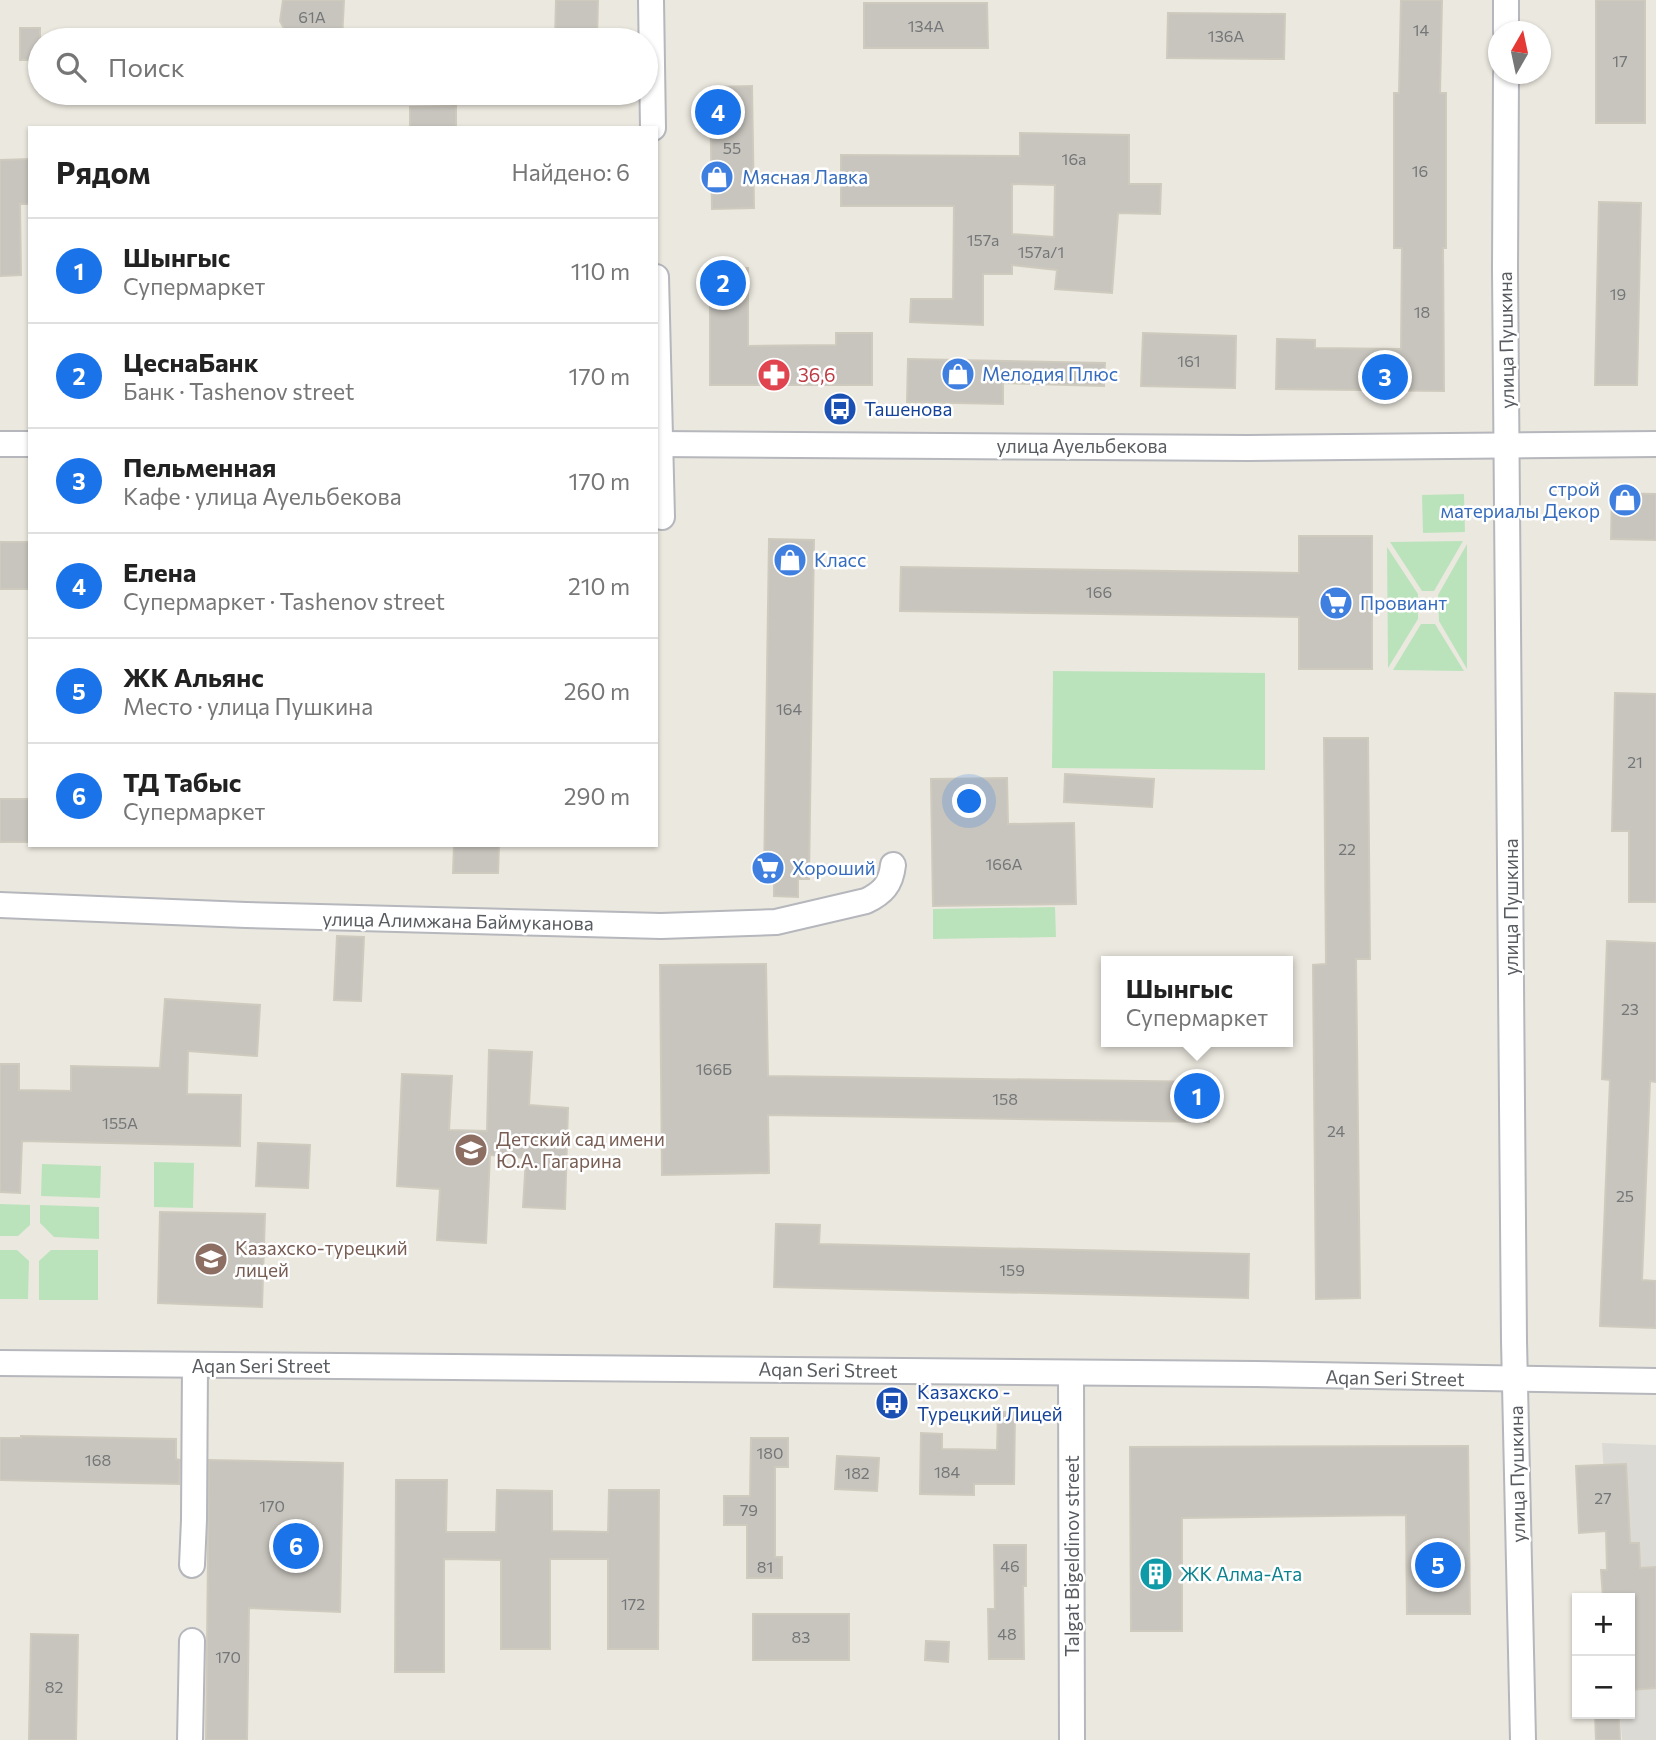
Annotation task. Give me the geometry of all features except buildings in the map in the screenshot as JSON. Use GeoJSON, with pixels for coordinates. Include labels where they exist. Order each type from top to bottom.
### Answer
{"type":"FeatureCollection","features":[{"type":"Feature","properties":{"kind":"street"},"geometry":{"type":"LineString","coordinates":[[651,0],[651,28]]}},
{"type":"Feature","properties":{"kind":"street"},"geometry":{"type":"LineString","coordinates":[[1506,0],[1506,21]]}},
{"type":"Feature","properties":{"kind":"street","name":"улица Пушкина"},"geometry":{"type":"LineString","coordinates":[[1506,84],[1505,269],[1515,1379],[1523,1740]]}},
{"type":"Feature","properties":{"kind":"street"},"geometry":{"type":"LineString","coordinates":[[653,105],[653,126]]}},
{"type":"Feature","properties":{"kind":"street"},"geometry":{"type":"LineString","coordinates":[[0,444],[28,444]]}},
{"type":"Feature","properties":{"kind":"street"},"geometry":{"type":"LineString","coordinates":[[658,444],[662,517]]}},
{"type":"Feature","properties":{"kind":"street","name":"улица Ауельбекова"},"geometry":{"type":"LineString","coordinates":[[658,444],[1248,448],[1656,444]]}},
{"type":"Feature","properties":{"kind":"street","name":"улица Алимжана Баймуканова"},"geometry":{"type":"LineString","coordinates":[[0,905],[246,915],[661,926],[776,922],[878,896],[887,887],[893,865]]}},
{"type":"Feature","properties":{"kind":"street","name":"Aqan Seri Street"},"geometry":{"type":"LineString","coordinates":[[0,1363],[1656,1381]]}},
{"type":"Feature","properties":{"kind":"street"},"geometry":{"type":"LineString","coordinates":[[192,1565],[195,1365]]}},
{"type":"Feature","properties":{"kind":"street","name":"Talgat Bigeldinov street"},"geometry":{"type":"LineString","coordinates":[[1071,1373],[1072,1740]]}},
{"type":"Feature","properties":{"kind":"street"},"geometry":{"type":"LineString","coordinates":[[190,1740],[192,1641]]}},
{"type":"Feature","properties":{"kind":"shaded area"},"geometry":{"type":"Polygon","coordinates":[[[1602,1443],[1656,1445],[1656,1740],[1622,1740],[1620,1719],[1635,1719],[1635,1593],[1612,1593],[1602,1443]]]}},
{"type":"Feature","properties":{"kind":"green space"},"geometry":{"type":"Polygon","coordinates":[[[1464,494],[1465,532],[1423,533],[1422,495],[1464,494]]]}},
{"type":"Feature","properties":{"kind":"green space"},"geometry":{"type":"Polygon","coordinates":[[[1463,541],[1434,591],[1422,591],[1390,542],[1463,541]]]}},
{"type":"Feature","properties":{"kind":"green space"},"geometry":{"type":"Polygon","coordinates":[[[1467,544],[1467,669],[1439,621],[1438,595],[1467,544]]]}},
{"type":"Feature","properties":{"kind":"green space"},"geometry":{"type":"Polygon","coordinates":[[[1387,547],[1418,594],[1418,619],[1388,668],[1387,547]]]}},
{"type":"Feature","properties":{"kind":"green space"},"geometry":{"type":"Polygon","coordinates":[[[1421,624],[1435,624],[1464,671],[1393,670],[1421,624]]]}},
{"type":"Feature","properties":{"kind":"green space"},"geometry":{"type":"Polygon","coordinates":[[[1053,671],[1265,673],[1265,770],[1052,768],[1053,671]]]}},
{"type":"Feature","properties":{"kind":"green space"},"geometry":{"type":"Polygon","coordinates":[[[1055,907],[1056,937],[933,939],[933,909],[1055,907]]]}},
{"type":"Feature","properties":{"kind":"green space"},"geometry":{"type":"Polygon","coordinates":[[[154,1162],[194,1163],[193,1208],[154,1207],[154,1162]]]}},
{"type":"Feature","properties":{"kind":"green space"},"geometry":{"type":"Polygon","coordinates":[[[42,1164],[101,1166],[100,1198],[41,1196],[42,1164]]]}},
{"type":"Feature","properties":{"kind":"green space"},"geometry":{"type":"Polygon","coordinates":[[[0,1204],[30,1205],[30,1225],[18,1236],[0,1236],[0,1204]]]}},
{"type":"Feature","properties":{"kind":"green space"},"geometry":{"type":"Polygon","coordinates":[[[40,1205],[99,1207],[99,1239],[54,1237],[40,1223],[40,1205]]]}},
{"type":"Feature","properties":{"kind":"green space"},"geometry":{"type":"Polygon","coordinates":[[[0,1250],[17,1250],[29,1261],[28,1299],[0,1299],[0,1250]]]}},
{"type":"Feature","properties":{"kind":"green space"},"geometry":{"type":"Polygon","coordinates":[[[51,1250],[98,1250],[98,1300],[39,1300],[39,1261],[51,1250]]]}},
{"type":"Feature","properties":{"kind":"place","name":"Елена"},"geometry":{"type":"Point","coordinates":[718,112]}},
{"type":"Feature","properties":{"kind":"place","name":"Мясная Лавка"},"geometry":{"type":"Point","coordinates":[717,177]}},
{"type":"Feature","properties":{"kind":"place","name":"ЦеснаБанк"},"geometry":{"type":"Point","coordinates":[723,283]}},
{"type":"Feature","properties":{"kind":"place","name":"Мелодия Плюс"},"geometry":{"type":"Point","coordinates":[958,374]}},
{"type":"Feature","properties":{"kind":"place","name":"36,6"},"geometry":{"type":"Point","coordinates":[774,375]}},
{"type":"Feature","properties":{"kind":"place","name":"Пельменная"},"geometry":{"type":"Point","coordinates":[1385,377]}},
{"type":"Feature","properties":{"kind":"place","name":"Ташенова"},"geometry":{"type":"Point","coordinates":[840,409]}},
{"type":"Feature","properties":{"kind":"place","name":"строй материалы Декор"},"geometry":{"type":"Point","coordinates":[1625,500]}},
{"type":"Feature","properties":{"kind":"place","name":"Класс"},"geometry":{"type":"Point","coordinates":[790,560]}},
{"type":"Feature","properties":{"kind":"place","name":"Провиант"},"geometry":{"type":"Point","coordinates":[1336,603]}},
{"type":"Feature","properties":{"kind":"place","name":"Хороший"},"geometry":{"type":"Point","coordinates":[768,868]}},
{"type":"Feature","properties":{"kind":"place","name":"Шынгыс"},"geometry":{"type":"Point","coordinates":[1197,1096]}},
{"type":"Feature","properties":{"kind":"place","name":"Детский сад имени Ю.А. Гагарина"},"geometry":{"type":"Point","coordinates":[471,1150]}},
{"type":"Feature","properties":{"kind":"place","name":"Казахско-турецкий лицей"},"geometry":{"type":"Point","coordinates":[211,1259]}},
{"type":"Feature","properties":{"kind":"place","name":"Казахско - Турецкий Лицей"},"geometry":{"type":"Point","coordinates":[892,1403]}},
{"type":"Feature","properties":{"kind":"place","name":"ТД Табыс"},"geometry":{"type":"Point","coordinates":[296,1546]}},
{"type":"Feature","properties":{"kind":"place","name":"ЖК Альянс"},"geometry":{"type":"Point","coordinates":[1438,1565]}},
{"type":"Feature","properties":{"kind":"place","name":"ЖК Алма-Ата"},"geometry":{"type":"Point","coordinates":[1156,1574]}}]}
